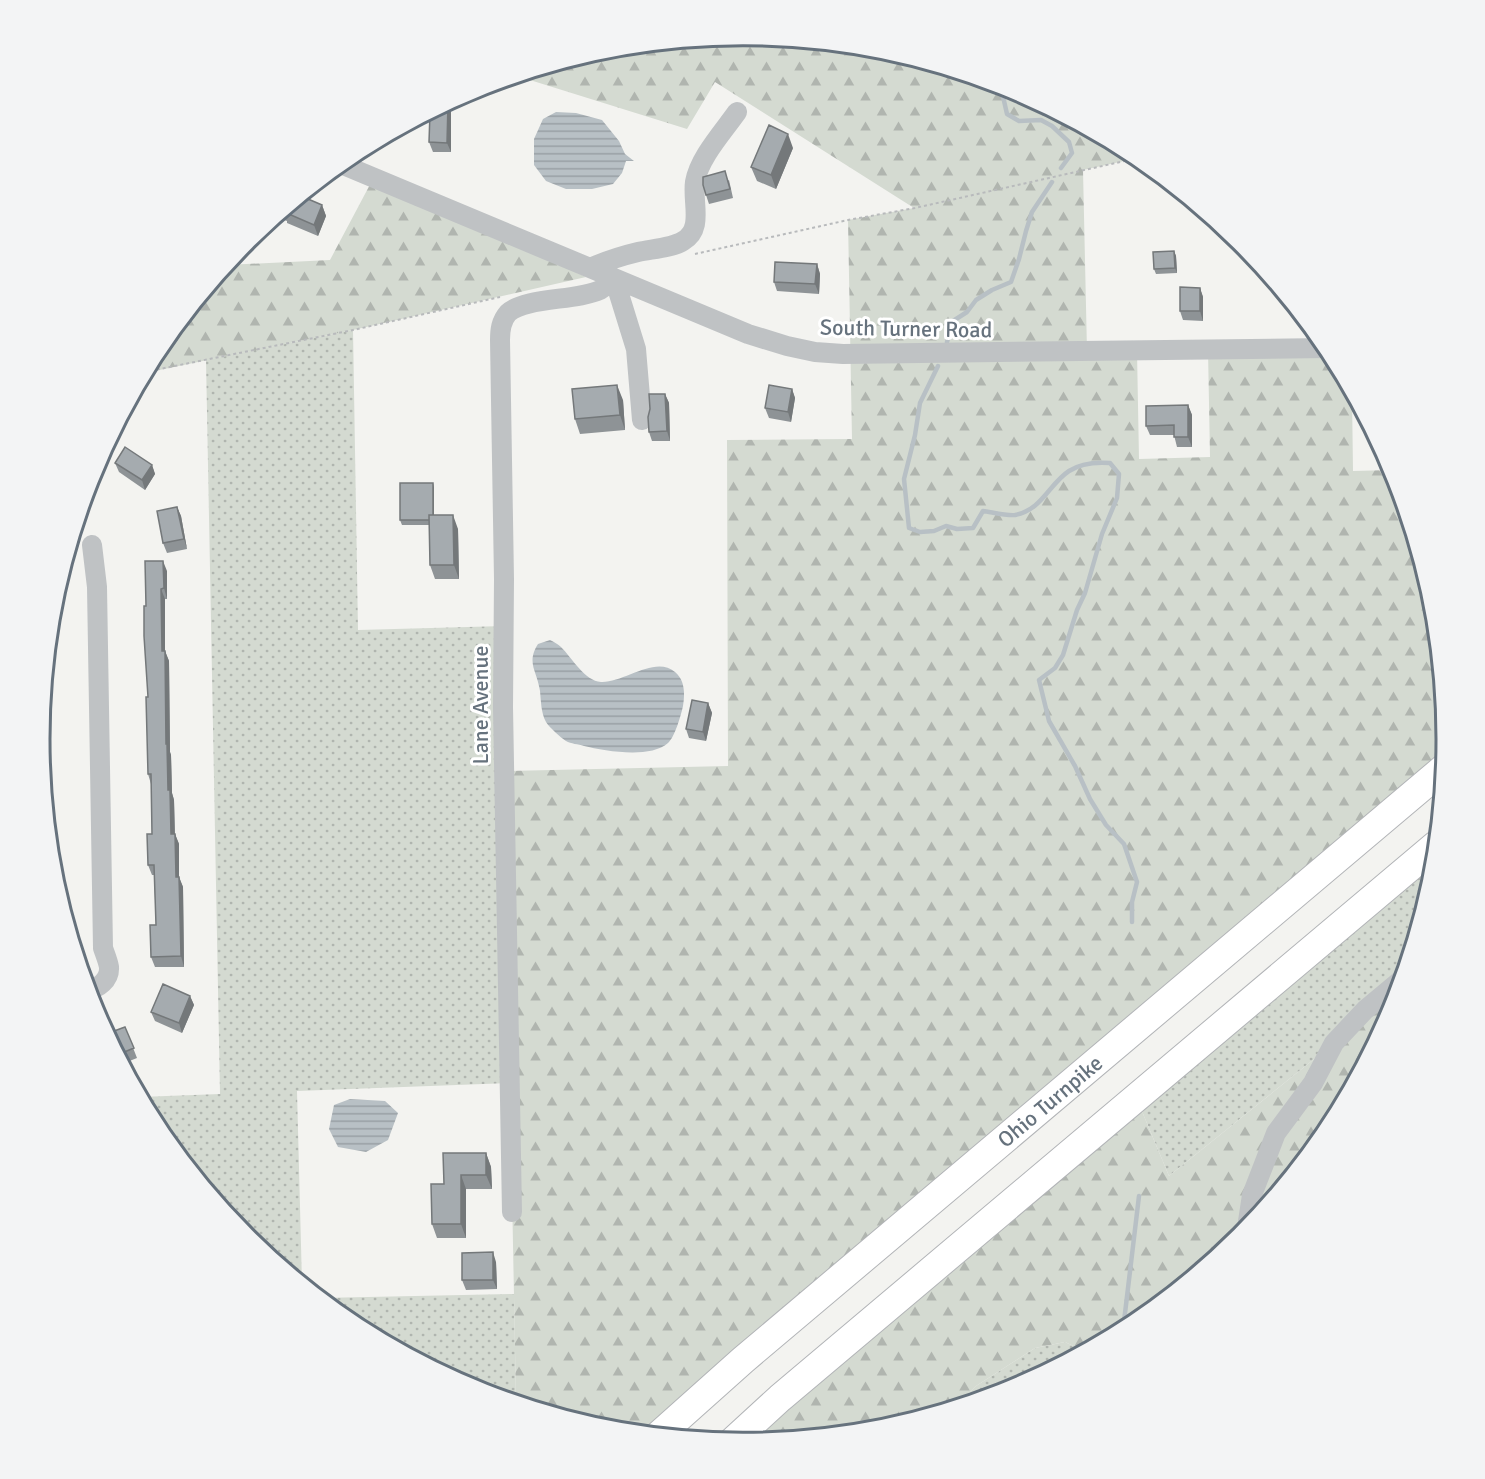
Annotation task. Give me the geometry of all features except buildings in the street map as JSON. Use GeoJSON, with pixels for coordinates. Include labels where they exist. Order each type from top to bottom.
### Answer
{"type":"FeatureCollection","features":[{"type":"Feature","properties":{"kind":"highway","name":"Ohio Turnpike"},"geometry":{"type":"LineString","coordinates":[[667,1428],[779,1329],[1434,776]]}},
{"type":"Feature","properties":{"kind":"highway"},"geometry":{"type":"LineString","coordinates":[[743,1432],[1426,854]]}},
{"type":"Feature","properties":{"kind":"street"},"geometry":{"type":"LineString","coordinates":[[590,268],[612,258],[680,243],[691,236],[696,225],[695,185],[698,171],[704,158],[737,112]]}},
{"type":"Feature","properties":{"kind":"street","name":"South Turner Road"},"geometry":{"type":"LineString","coordinates":[[350,168],[748,334],[815,352],[935,354],[1315,348]]}},
{"type":"Feature","properties":{"kind":"street"},"geometry":{"type":"LineString","coordinates":[[614,278],[636,349],[642,420]]}},
{"type":"Feature","properties":{"kind":"street","name":"Lane Avenue"},"geometry":{"type":"LineString","coordinates":[[512,1212],[503,707],[504,579],[500,328],[508,314],[515,309],[529,304],[587,294],[601,289],[614,278]]}},
{"type":"Feature","properties":{"kind":"street"},"geometry":{"type":"LineString","coordinates":[[92,545],[97,587],[103,948],[109,969],[106,980],[96,988]]}},
{"type":"Feature","properties":{"kind":"street"},"geometry":{"type":"LineString","coordinates":[[1249,1212],[1252,1195],[1276,1133],[1314,1083],[1334,1043],[1365,1010],[1387,995]]}},
{"type":"Feature","properties":{"kind":"path"},"geometry":{"type":"LineString","coordinates":[[689,255],[1125,161]]}},
{"type":"Feature","properties":{"kind":"path"},"geometry":{"type":"LineString","coordinates":[[156,370],[342,333],[508,295]]}},
{"type":"Feature","properties":{"kind":"green space"},"geometry":{"type":"Polygon","coordinates":[[[742,46],[833,52],[922,70],[1008,99],[1089,139],[1125,161],[1083,170],[1087,351],[1137,351],[1139,459],[1210,457],[1208,350],[1315,348],[1352,411],[1353,471],[1381,470],[1399,517],[1412,560],[1430,649],[1436,740],[1434,776],[667,1428],[607,1419],[516,1394],[504,771],[728,766],[727,440],[852,439],[848,220],[914,208],[715,82],[687,129],[530,80],[563,70],[652,52],[742,46]]]}},
{"type":"Feature","properties":{"kind":"green space"},"geometry":{"type":"Polygon","coordinates":[[[374,177],[586,277],[353,330],[156,371],[193,318],[238,264],[330,260],[374,177]]]}},
{"type":"Feature","properties":{"kind":"green space"},"geometry":{"type":"Polygon","coordinates":[[[353,330],[358,630],[504,626],[510,1083],[297,1091],[302,1274],[252,1230],[221,1196],[166,1125],[149,1097],[220,1094],[206,360],[353,330]]]}},
{"type":"Feature","properties":{"kind":"green space"},"geometry":{"type":"Polygon","coordinates":[[[1426,854],[1412,919],[1388,992],[1334,1043],[1169,1176],[1136,1097],[1426,854]]]}},
{"type":"Feature","properties":{"kind":"green space"},"geometry":{"type":"Polygon","coordinates":[[[1388,991],[1343,1086],[1319,1125],[1264,1196],[1233,1230],[1199,1261],[1128,1316],[1076,1347],[1065,1342],[1035,1348],[976,1386],[965,1396],[922,1409],[833,1427],[755,1432],[1136,1097],[1169,1176],[1334,1043],[1388,991]]]}},
{"type":"Feature","properties":{"kind":"green space"},"geometry":{"type":"Polygon","coordinates":[[[514,1294],[516,1394],[477,1380],[396,1340],[333,1298],[514,1294]]]}},
{"type":"Feature","properties":{"kind":"green space"},"geometry":{"type":"Polygon","coordinates":[[[1065,1342],[1076,1347],[1008,1380],[967,1395],[976,1386],[1035,1348],[1065,1342]]]}},
{"type":"Feature","properties":{"kind":"shaded area"},"geometry":{"type":"Polygon","coordinates":[[[556,112],[576,113],[602,120],[619,141],[625,154],[634,161],[626,161],[622,173],[613,184],[592,189],[566,189],[546,181],[534,165],[534,139],[543,119],[556,112]]]}},
{"type":"Feature","properties":{"kind":"shaded area"},"geometry":{"type":"Polygon","coordinates":[[[550,640],[560,646],[584,673],[595,681],[610,681],[649,668],[667,668],[675,672],[684,688],[684,697],[679,720],[671,740],[660,748],[650,751],[627,752],[603,750],[572,743],[561,737],[544,718],[539,684],[533,667],[533,657],[538,644],[550,640]]]}},
{"type":"Feature","properties":{"kind":"shaded area"},"geometry":{"type":"Polygon","coordinates":[[[350,1099],[385,1101],[398,1113],[388,1140],[366,1152],[338,1147],[329,1129],[334,1105],[350,1099]]]}},
{"type":"Feature","properties":{"kind":"waterway"},"geometry":{"type":"LineString","coordinates":[[1003,97],[1007,114],[1019,121],[1041,120],[1052,126],[1069,142],[1072,153],[1061,168]]}},
{"type":"Feature","properties":{"kind":"waterway"},"geometry":{"type":"LineString","coordinates":[[947,342],[953,321],[967,312],[976,300],[1011,282],[1032,212],[1052,182]]}},
{"type":"Feature","properties":{"kind":"waterway"},"geometry":{"type":"LineString","coordinates":[[938,366],[920,403],[904,479],[909,528],[920,532],[934,531],[946,526],[957,529],[973,528],[983,511],[1012,515],[1024,512],[1039,502],[1062,476],[1084,465],[1110,463],[1119,474],[1117,498],[1102,534],[1085,593],[1077,610],[1063,655],[1055,668],[1039,680],[1049,721],[1075,766],[1090,799],[1106,825],[1124,844],[1137,882],[1132,902],[1132,922]]}},
{"type":"Feature","properties":{"kind":"waterway"},"geometry":{"type":"LineString","coordinates":[[1124,1318],[1139,1196]]}}]}
